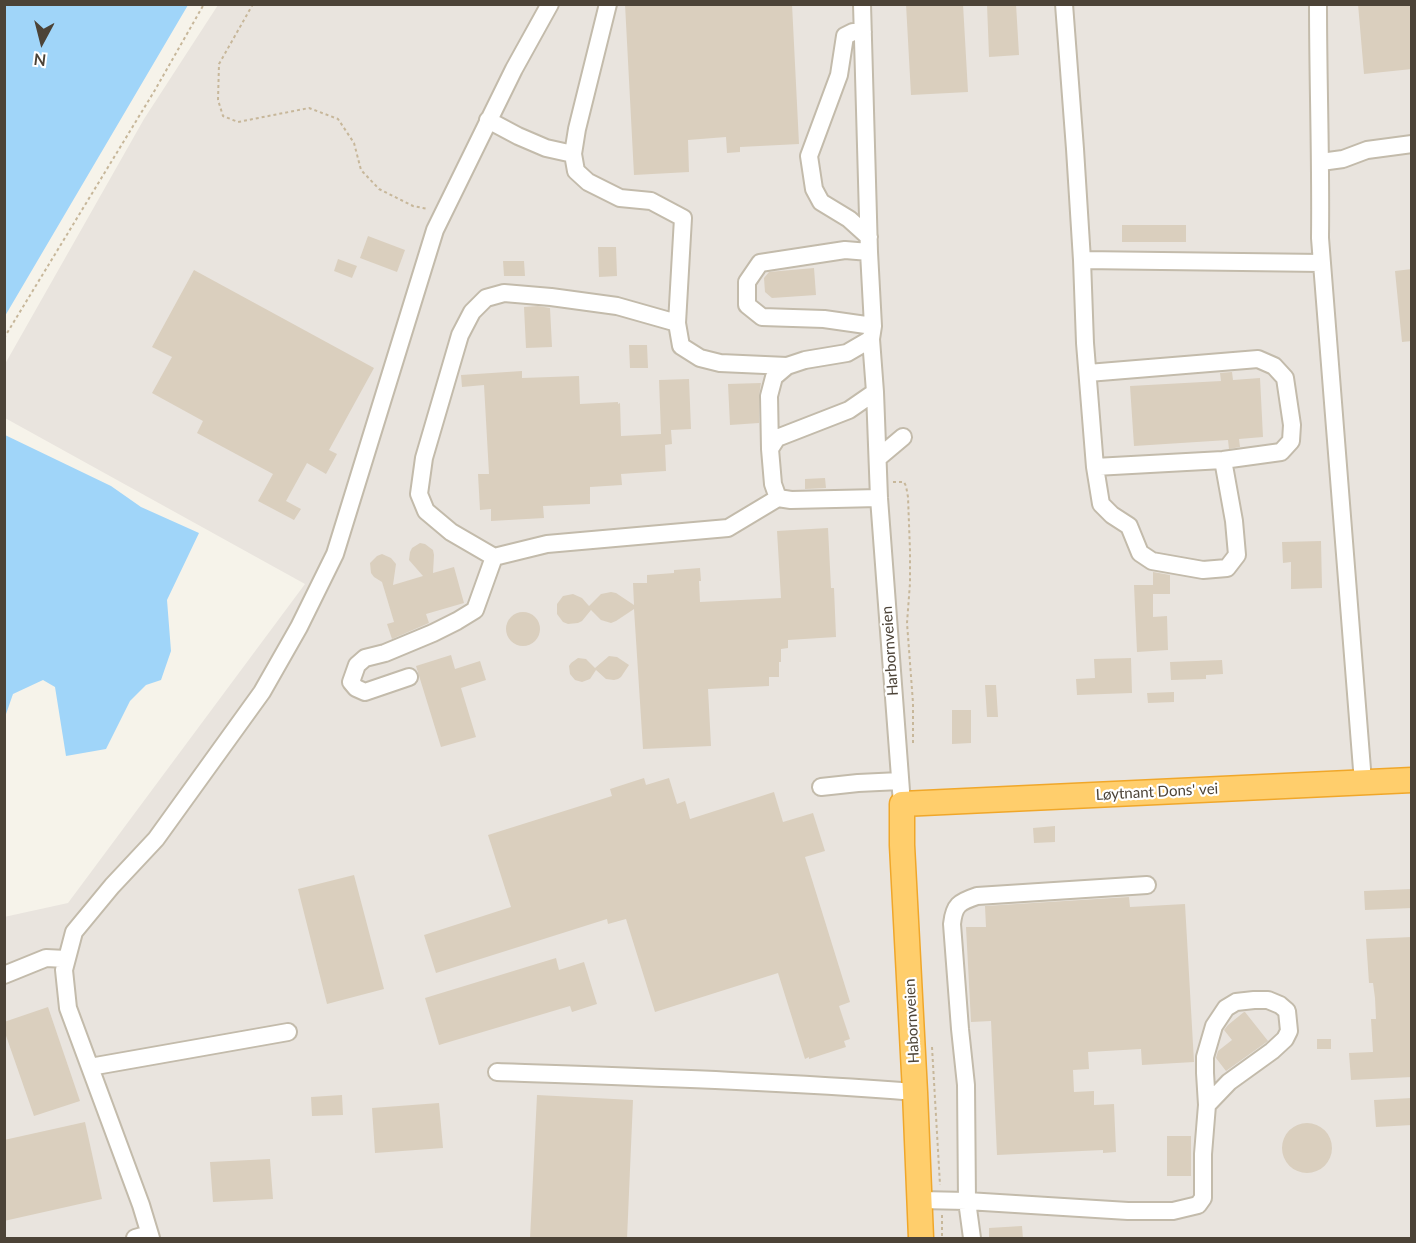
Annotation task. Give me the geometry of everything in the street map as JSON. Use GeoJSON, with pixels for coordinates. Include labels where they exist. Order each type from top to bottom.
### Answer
{"type":"FeatureCollection","features":[{"type":"Feature","properties":{"kind":"highway","name":"Løytnant Dons' vei"},"geometry":{"type":"LineString","coordinates":[[901,793],[1412,780]]}},
{"type":"Feature","properties":{"kind":"highway","name":"Habornveien"},"geometry":{"type":"LineString","coordinates":[[901,793],[921,1239]]}},
{"type":"Feature","properties":{"kind":"street"},"geometry":{"type":"LineString","coordinates":[[145,1237],[141,1205],[68,1008],[64,970],[74,932],[112,886],[156,839],[262,692],[299,627],[335,554],[435,230],[488,120],[550,4]]}},
{"type":"Feature","properties":{"kind":"street"},"geometry":{"type":"LineString","coordinates":[[608,4],[577,129],[573,154],[576,171],[588,182],[620,198],[651,201],[683,218],[677,323],[681,346],[700,358],[720,363],[788,366]]}},
{"type":"Feature","properties":{"kind":"street","name":"Harbornveien"},"geometry":{"type":"LineString","coordinates":[[862,4],[879,491],[901,793]]}},
{"type":"Feature","properties":{"kind":"street"},"geometry":{"type":"LineString","coordinates":[[1064,4],[1082,260],[1084,323],[1095,467],[1101,504],[1112,515],[1129,526],[1140,553],[1152,561],[1203,570],[1227,568],[1237,555],[1234,521],[1223,460]]}},
{"type":"Feature","properties":{"kind":"street"},"geometry":{"type":"LineString","coordinates":[[1318,4],[1320,238],[1363,782]]}},
{"type":"Feature","properties":{"kind":"street"},"geometry":{"type":"LineString","coordinates":[[863,32],[852,32],[845,36],[839,75],[809,156],[814,189],[821,202],[849,219],[869,244],[846,250],[760,263],[747,282],[747,305],[762,317],[824,319],[872,332]]}},
{"type":"Feature","properties":{"kind":"street"},"geometry":{"type":"LineString","coordinates":[[488,120],[546,148],[573,154]]}},
{"type":"Feature","properties":{"kind":"street"},"geometry":{"type":"LineString","coordinates":[[1321,162],[1342,159],[1367,150],[1412,144]]}},
{"type":"Feature","properties":{"kind":"street"},"geometry":{"type":"LineString","coordinates":[[1082,260],[1322,263]]}},
{"type":"Feature","properties":{"kind":"street"},"geometry":{"type":"LineString","coordinates":[[677,323],[617,306],[551,297],[504,293],[486,298],[472,312],[460,335],[424,458],[419,494],[426,511],[452,532],[494,556],[547,544],[728,528],[778,498],[791,500],[879,491]]}},
{"type":"Feature","properties":{"kind":"street"},"geometry":{"type":"LineString","coordinates":[[778,498],[773,484],[770,449],[769,396],[774,377],[788,366],[805,360],[847,353],[872,332]]}},
{"type":"Feature","properties":{"kind":"street"},"geometry":{"type":"LineString","coordinates":[[1088,373],[1258,359],[1274,366],[1285,378],[1292,425],[1291,441],[1281,452],[1223,460],[1095,467]]}},
{"type":"Feature","properties":{"kind":"street"},"geometry":{"type":"LineString","coordinates":[[770,449],[777,438],[849,410],[875,392]]}},
{"type":"Feature","properties":{"kind":"street"},"geometry":{"type":"LineString","coordinates":[[878,458],[903,438]]}},
{"type":"Feature","properties":{"kind":"street"},"geometry":{"type":"LineString","coordinates":[[409,677],[366,692],[356,688],[351,682],[357,665],[365,658],[385,653],[433,633],[475,610],[494,556]]}},
{"type":"Feature","properties":{"kind":"street"},"geometry":{"type":"LineString","coordinates":[[821,787],[858,783],[901,793]]}},
{"type":"Feature","properties":{"kind":"street"},"geometry":{"type":"LineString","coordinates":[[972,1239],[967,1201],[966,1085],[952,924],[954,913],[958,905],[977,896],[1147,885]]}},
{"type":"Feature","properties":{"kind":"street"},"geometry":{"type":"LineString","coordinates":[[4,975],[46,958],[66,959]]}},
{"type":"Feature","properties":{"kind":"street"},"geometry":{"type":"LineString","coordinates":[[920,1200],[1140,1211],[1173,1211],[1195,1207],[1201,1203],[1203,1198],[1206,1105],[1204,1073],[1207,1047],[1214,1026],[1226,1008],[1236,1002],[1268,1000],[1280,1005],[1287,1011],[1289,1031],[1285,1039],[1229,1082],[1206,1105]]}},
{"type":"Feature","properties":{"kind":"street"},"geometry":{"type":"LineString","coordinates":[[90,1067],[288,1032]]}},
{"type":"Feature","properties":{"kind":"street"},"geometry":{"type":"LineString","coordinates":[[497,1072],[724,1081],[915,1092]]}},
{"type":"Feature","properties":{"kind":"path"},"geometry":{"type":"LineString","coordinates":[[4,338],[155,90],[204,4]]}},
{"type":"Feature","properties":{"kind":"path"},"geometry":{"type":"LineString","coordinates":[[253,4],[219,64],[219,100],[223,116],[238,122],[309,108],[338,119],[354,143],[361,170],[379,189],[413,206],[442,213]]}},
{"type":"Feature","properties":{"kind":"path"},"geometry":{"type":"LineString","coordinates":[[879,491],[904,482],[908,497],[910,583],[907,622],[914,739],[911,751],[898,760]]}},
{"type":"Feature","properties":{"kind":"shaded area"},"geometry":{"type":"Polygon","coordinates":[[[218,5],[1411,5],[1411,1238],[5,1238],[4,917],[68,903],[305,584],[5,418],[5,364],[144,119],[218,5]]]}},
{"type":"Feature","properties":{"kind":"water"},"geometry":{"type":"Polygon","coordinates":[[[4,5],[188,5],[5,316],[4,5]]]}},
{"type":"Feature","properties":{"kind":"water"},"geometry":{"type":"Polygon","coordinates":[[[5,435],[111,486],[141,507],[199,533],[167,600],[171,651],[161,680],[146,685],[130,701],[106,749],[66,756],[55,687],[43,680],[13,694],[5,717],[5,435]]]}},
{"type":"Feature","properties":{"kind":"building"},"geometry":{"type":"Polygon","coordinates":[[[625,4],[792,4],[799,144],[740,147],[740,152],[727,153],[726,137],[688,140],[689,172],[634,175],[625,4]]]}},
{"type":"Feature","properties":{"kind":"building"},"geometry":{"type":"Polygon","coordinates":[[[906,4],[963,4],[968,92],[911,95],[906,4]]]}},
{"type":"Feature","properties":{"kind":"building"},"geometry":{"type":"Polygon","coordinates":[[[987,4],[1016,4],[1019,55],[989,57],[987,4]]]}},
{"type":"Feature","properties":{"kind":"building"},"geometry":{"type":"Polygon","coordinates":[[[1358,4],[1412,4],[1412,69],[1364,74],[1358,4]]]}},
{"type":"Feature","properties":{"kind":"building"},"geometry":{"type":"Polygon","coordinates":[[[1122,225],[1186,225],[1186,242],[1122,242],[1122,225]]]}},
{"type":"Feature","properties":{"kind":"building"},"geometry":{"type":"Polygon","coordinates":[[[368,236],[405,250],[397,272],[360,258],[368,236]]]}},
{"type":"Feature","properties":{"kind":"building"},"geometry":{"type":"Polygon","coordinates":[[[598,247],[616,247],[617,276],[599,277],[598,247]]]}},
{"type":"Feature","properties":{"kind":"building"},"geometry":{"type":"Polygon","coordinates":[[[338,259],[357,266],[352,278],[334,271],[338,259]]]}},
{"type":"Feature","properties":{"kind":"building"},"geometry":{"type":"Polygon","coordinates":[[[503,261],[524,261],[525,276],[504,276],[503,261]]]}},
{"type":"Feature","properties":{"kind":"building"},"geometry":{"type":"Polygon","coordinates":[[[814,268],[816,295],[772,298],[765,292],[764,278],[769,272],[814,268]]]}},
{"type":"Feature","properties":{"kind":"building"},"geometry":{"type":"Polygon","coordinates":[[[1412,269],[1412,341],[1402,342],[1395,271],[1412,269]]]}},
{"type":"Feature","properties":{"kind":"building"},"geometry":{"type":"Polygon","coordinates":[[[194,270],[374,368],[329,450],[337,454],[326,474],[307,463],[286,501],[301,509],[294,520],[258,501],[273,474],[197,433],[203,421],[152,393],[172,357],[152,347],[194,270]]]}},
{"type":"Feature","properties":{"kind":"building"},"geometry":{"type":"Polygon","coordinates":[[[524,307],[550,308],[552,347],[526,348],[524,307]]]}},
{"type":"Feature","properties":{"kind":"building"},"geometry":{"type":"Polygon","coordinates":[[[629,345],[647,345],[648,368],[630,368],[629,345]]]}},
{"type":"Feature","properties":{"kind":"building"},"geometry":{"type":"Polygon","coordinates":[[[522,371],[522,378],[579,376],[580,404],[620,403],[621,436],[661,434],[659,380],[689,379],[691,429],[671,430],[672,444],[665,445],[666,471],[621,474],[622,485],[590,487],[590,504],[543,506],[544,518],[491,521],[491,509],[480,510],[478,474],[489,474],[484,385],[462,387],[461,375],[522,371]]]}},
{"type":"Feature","properties":{"kind":"building"},"geometry":{"type":"Polygon","coordinates":[[[1232,372],[1233,380],[1260,378],[1263,437],[1239,439],[1240,447],[1229,449],[1228,440],[1134,446],[1130,386],[1221,381],[1220,373],[1232,372]]]}},
{"type":"Feature","properties":{"kind":"building"},"geometry":{"type":"Polygon","coordinates":[[[761,383],[759,423],[730,425],[728,384],[761,383]]]}},
{"type":"Feature","properties":{"kind":"building"},"geometry":{"type":"Polygon","coordinates":[[[825,478],[826,488],[805,489],[805,479],[825,478]]]}},
{"type":"Feature","properties":{"kind":"building"},"geometry":{"type":"Polygon","coordinates":[[[828,528],[836,637],[788,640],[788,648],[781,649],[779,677],[769,677],[769,686],[708,689],[711,746],[643,749],[634,609],[611,623],[601,620],[591,610],[582,621],[568,624],[563,622],[557,614],[557,604],[563,596],[573,594],[582,598],[589,606],[601,594],[611,592],[634,605],[633,583],[647,583],[647,575],[700,568],[700,602],[781,598],[777,531],[828,528]]]}},
{"type":"Feature","properties":{"kind":"building"},"geometry":{"type":"Polygon","coordinates":[[[1321,541],[1322,588],[1291,589],[1291,562],[1283,563],[1282,542],[1321,541]]]}},
{"type":"Feature","properties":{"kind":"building"},"geometry":{"type":"Polygon","coordinates":[[[420,543],[433,550],[433,573],[454,567],[464,603],[426,614],[429,623],[392,639],[387,624],[394,622],[382,582],[371,573],[370,563],[382,554],[391,558],[396,564],[393,585],[423,576],[409,560],[412,548],[420,543]]]}},
{"type":"Feature","properties":{"kind":"building"},"geometry":{"type":"Polygon","coordinates":[[[1153,572],[1170,575],[1170,594],[1153,594],[1153,572]]]}},
{"type":"Feature","properties":{"kind":"building"},"geometry":{"type":"Polygon","coordinates":[[[1134,585],[1153,585],[1153,617],[1167,616],[1168,650],[1137,652],[1134,585]]]}},
{"type":"Feature","properties":{"kind":"building"},"geometry":{"type":"Polygon","coordinates":[[[523,612],[535,617],[540,629],[535,641],[523,646],[511,641],[506,629],[511,617],[523,612]]]}},
{"type":"Feature","properties":{"kind":"building"},"geometry":{"type":"Polygon","coordinates":[[[451,655],[455,669],[480,661],[486,680],[461,688],[476,737],[441,747],[416,666],[451,655]]]}},
{"type":"Feature","properties":{"kind":"building"},"geometry":{"type":"Polygon","coordinates":[[[609,656],[617,657],[629,665],[618,679],[606,679],[596,670],[590,679],[582,682],[575,680],[570,674],[569,666],[578,658],[586,659],[595,668],[609,656]]]}},
{"type":"Feature","properties":{"kind":"building"},"geometry":{"type":"Polygon","coordinates":[[[1131,658],[1132,693],[1077,695],[1076,679],[1095,678],[1094,659],[1131,658]]]}},
{"type":"Feature","properties":{"kind":"building"},"geometry":{"type":"Polygon","coordinates":[[[1222,660],[1223,674],[1206,675],[1206,679],[1171,680],[1170,662],[1222,660]]]}},
{"type":"Feature","properties":{"kind":"building"},"geometry":{"type":"Polygon","coordinates":[[[985,685],[996,685],[998,717],[987,717],[985,685]]]}},
{"type":"Feature","properties":{"kind":"building"},"geometry":{"type":"Polygon","coordinates":[[[1174,692],[1174,702],[1148,703],[1147,693],[1174,692]]]}},
{"type":"Feature","properties":{"kind":"building"},"geometry":{"type":"Polygon","coordinates":[[[952,710],[971,710],[971,743],[952,744],[952,710]]]}},
{"type":"Feature","properties":{"kind":"building"},"geometry":{"type":"Polygon","coordinates":[[[644,778],[646,785],[669,778],[677,804],[685,801],[690,819],[774,792],[783,822],[813,813],[825,851],[805,857],[850,1002],[839,1006],[850,1039],[844,1041],[846,1047],[805,1059],[778,973],[655,1012],[626,919],[608,924],[607,919],[436,973],[424,935],[511,907],[488,835],[612,796],[610,789],[644,778]]]}},
{"type":"Feature","properties":{"kind":"building"},"geometry":{"type":"Polygon","coordinates":[[[1055,826],[1055,842],[1034,843],[1033,828],[1055,826]]]}},
{"type":"Feature","properties":{"kind":"building"},"geometry":{"type":"Polygon","coordinates":[[[354,875],[384,989],[327,1004],[298,889],[354,875]]]}},
{"type":"Feature","properties":{"kind":"building"},"geometry":{"type":"Polygon","coordinates":[[[1412,889],[1412,908],[1365,910],[1364,891],[1412,889]]]}},
{"type":"Feature","properties":{"kind":"building"},"geometry":{"type":"Polygon","coordinates":[[[1129,897],[1130,907],[1185,904],[1194,1062],[1142,1065],[1141,1049],[1088,1052],[1089,1069],[1073,1070],[1074,1092],[1094,1091],[1094,1105],[1114,1104],[1116,1152],[1103,1153],[1103,1150],[997,1155],[991,1021],[971,1022],[966,927],[986,927],[985,906],[1129,897]]]}},
{"type":"Feature","properties":{"kind":"building"},"geometry":{"type":"Polygon","coordinates":[[[1412,937],[1412,1077],[1351,1080],[1349,1053],[1373,1052],[1371,1019],[1376,1019],[1375,998],[1373,983],[1369,983],[1366,939],[1412,937]]]}},
{"type":"Feature","properties":{"kind":"building"},"geometry":{"type":"Polygon","coordinates":[[[556,958],[559,970],[584,962],[597,1004],[572,1012],[570,1006],[439,1045],[425,998],[556,958]]]}},
{"type":"Feature","properties":{"kind":"building"},"geometry":{"type":"Polygon","coordinates":[[[48,1007],[80,1101],[34,1116],[4,1030],[4,1022],[48,1007]]]}},
{"type":"Feature","properties":{"kind":"building"},"geometry":{"type":"Polygon","coordinates":[[[1244,1012],[1268,1041],[1226,1071],[1216,1058],[1218,1051],[1232,1040],[1224,1030],[1244,1012]]]}},
{"type":"Feature","properties":{"kind":"building"},"geometry":{"type":"Polygon","coordinates":[[[1317,1039],[1331,1039],[1331,1049],[1317,1049],[1317,1039]]]}},
{"type":"Feature","properties":{"kind":"building"},"geometry":{"type":"Polygon","coordinates":[[[342,1095],[343,1115],[312,1116],[311,1097],[342,1095]]]}},
{"type":"Feature","properties":{"kind":"building"},"geometry":{"type":"Polygon","coordinates":[[[537,1095],[633,1100],[627,1239],[530,1239],[537,1095]]]}},
{"type":"Feature","properties":{"kind":"building"},"geometry":{"type":"Polygon","coordinates":[[[1412,1098],[1412,1125],[1376,1127],[1374,1100],[1412,1098]]]}},
{"type":"Feature","properties":{"kind":"building"},"geometry":{"type":"Polygon","coordinates":[[[439,1103],[443,1148],[375,1153],[372,1108],[439,1103]]]}},
{"type":"Feature","properties":{"kind":"building"},"geometry":{"type":"Polygon","coordinates":[[[85,1122],[102,1199],[4,1221],[4,1140],[85,1122]]]}},
{"type":"Feature","properties":{"kind":"building"},"geometry":{"type":"Polygon","coordinates":[[[1307,1123],[1325,1130],[1332,1148],[1325,1166],[1307,1173],[1289,1166],[1282,1148],[1289,1130],[1307,1123]]]}},
{"type":"Feature","properties":{"kind":"building"},"geometry":{"type":"Polygon","coordinates":[[[1167,1136],[1191,1136],[1191,1176],[1167,1176],[1167,1136]]]}},
{"type":"Feature","properties":{"kind":"building"},"geometry":{"type":"Polygon","coordinates":[[[270,1159],[273,1199],[213,1202],[210,1162],[270,1159]]]}},
{"type":"Feature","properties":{"kind":"building"},"geometry":{"type":"Polygon","coordinates":[[[1022,1226],[1023,1239],[989,1239],[989,1228],[1022,1226]]]}}]}
